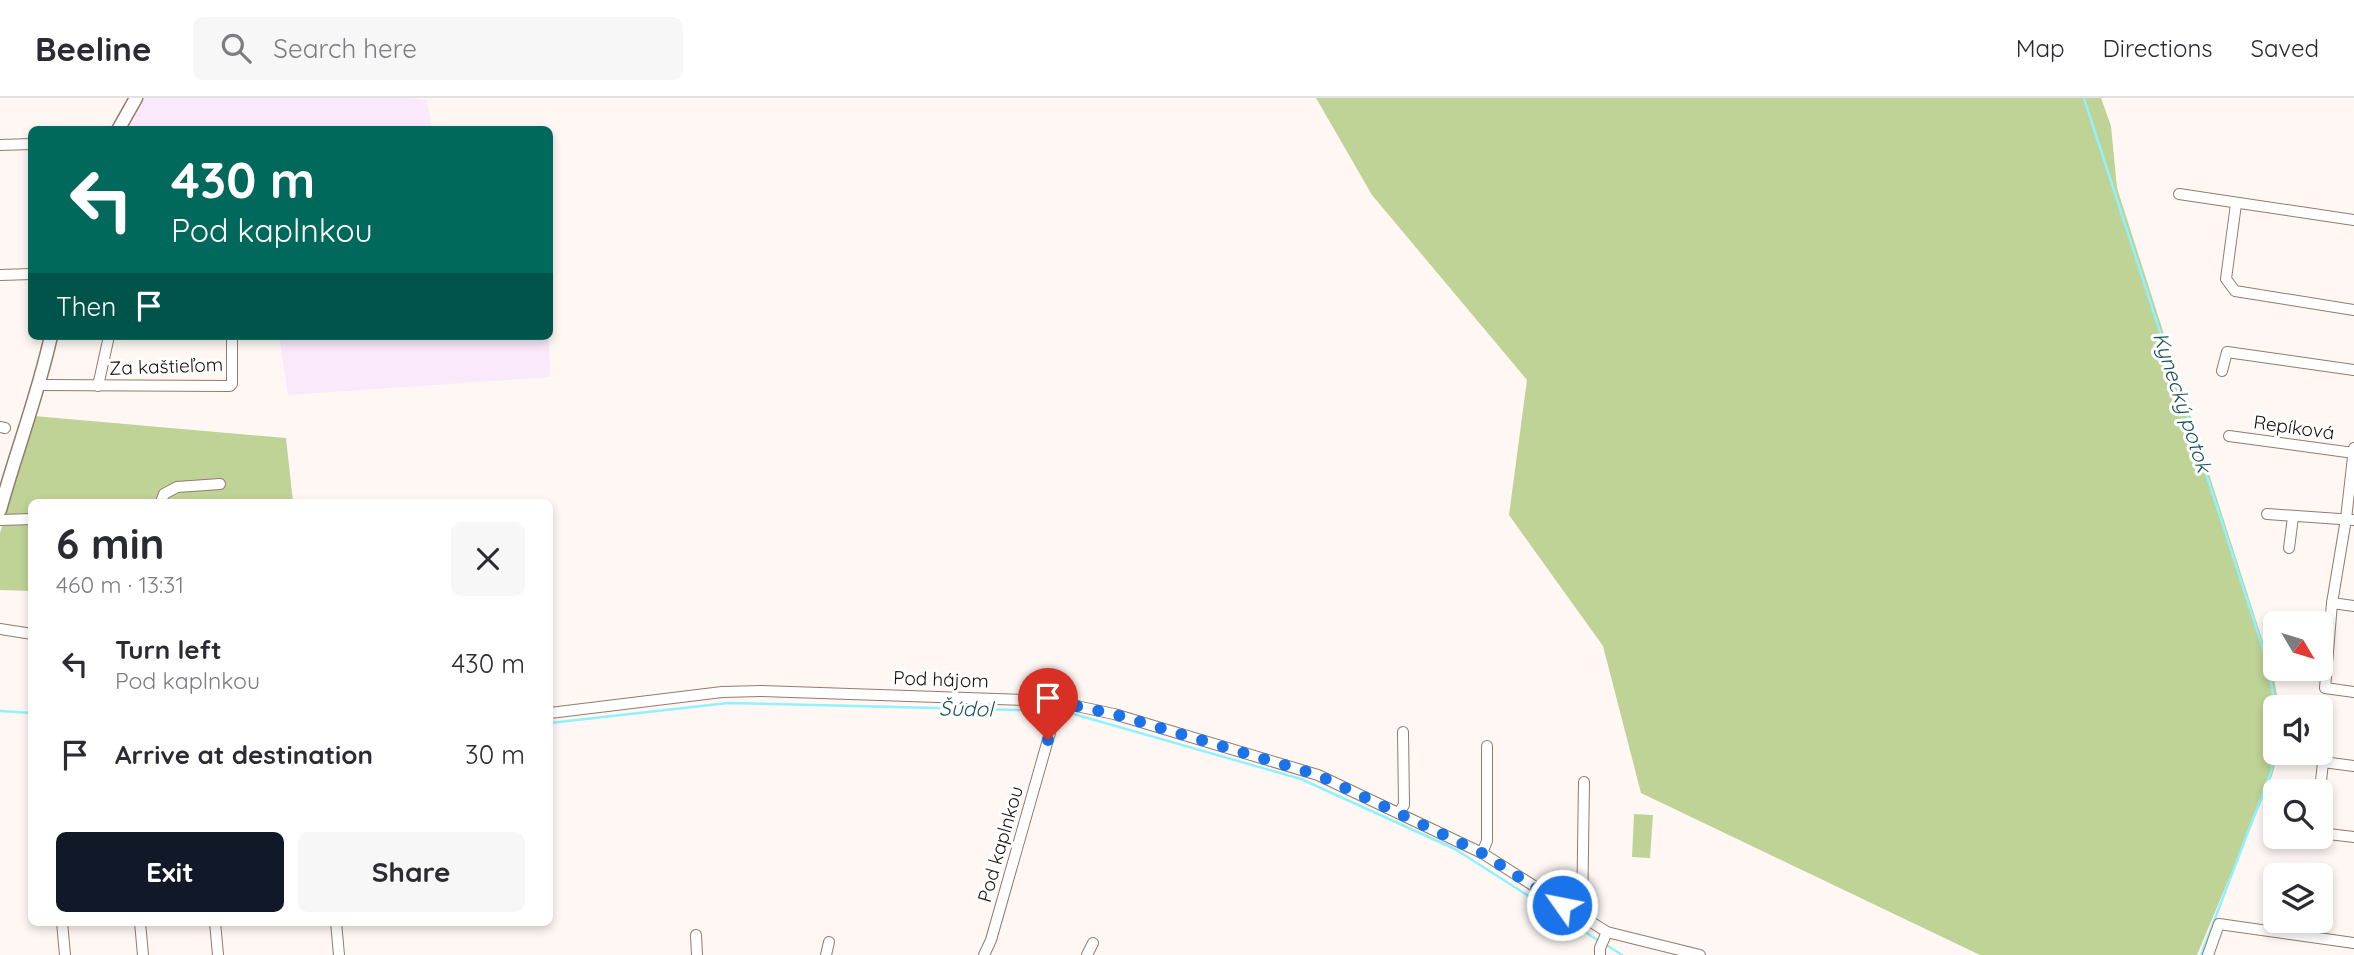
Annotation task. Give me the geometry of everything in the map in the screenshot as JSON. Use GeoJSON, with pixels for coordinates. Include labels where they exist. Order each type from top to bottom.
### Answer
{"type":"FeatureCollection","features":[{"type":"Feature","properties":{"kind":"street"},"geometry":{"type":"LineString","coordinates":[[120,126],[136,98]]}},
{"type":"Feature","properties":{"kind":"street"},"geometry":{"type":"LineString","coordinates":[[0,145],[28,144]]}},
{"type":"Feature","properties":{"kind":"street"},"geometry":{"type":"LineString","coordinates":[[2179,194],[2354,220]]}},
{"type":"Feature","properties":{"kind":"street"},"geometry":{"type":"LineString","coordinates":[[2236,204],[2226,279],[2229,286],[2235,291],[2354,310]]}},
{"type":"Feature","properties":{"kind":"street"},"geometry":{"type":"LineString","coordinates":[[0,275],[28,274]]}},
{"type":"Feature","properties":{"kind":"street"},"geometry":{"type":"LineString","coordinates":[[0,510],[40,385],[50,340]]}},
{"type":"Feature","properties":{"kind":"street","name":"Za kaštieľom"},"geometry":{"type":"LineString","coordinates":[[97,386],[108,340]]}},
{"type":"Feature","properties":{"kind":"street","name":"Za kaštieľom"},"geometry":{"type":"LineString","coordinates":[[40,385],[230,386],[232,340]]}},
{"type":"Feature","properties":{"kind":"street"},"geometry":{"type":"LineString","coordinates":[[2222,371],[2227,352],[2354,370]]}},
{"type":"Feature","properties":{"kind":"street","name":"Repíková"},"geometry":{"type":"LineString","coordinates":[[2229,436],[2354,451]]}},
{"type":"Feature","properties":{"kind":"street"},"geometry":{"type":"LineString","coordinates":[[2354,451],[2350,519],[2332,603],[2325,688],[2354,692]]}},
{"type":"Feature","properties":{"kind":"street"},"geometry":{"type":"LineString","coordinates":[[162,499],[163,494],[177,487],[220,484]]}},
{"type":"Feature","properties":{"kind":"street"},"geometry":{"type":"LineString","coordinates":[[2267,514],[2350,519]]}},
{"type":"Feature","properties":{"kind":"street"},"geometry":{"type":"LineString","coordinates":[[2289,548],[2293,517]]}},
{"type":"Feature","properties":{"kind":"street"},"geometry":{"type":"LineString","coordinates":[[0,520],[28,519]]}},
{"type":"Feature","properties":{"kind":"street"},"geometry":{"type":"LineString","coordinates":[[2332,603],[2354,606]]}},
{"type":"Feature","properties":{"kind":"street"},"geometry":{"type":"LineString","coordinates":[[0,629],[28,633]]}},
{"type":"Feature","properties":{"kind":"street","name":"Pod hájom"},"geometry":{"type":"LineString","coordinates":[[553,713],[722,692],[761,691],[1054,707],[1114,714],[1318,775],[1399,812],[1482,853],[1583,918],[1603,944],[1700,955]]}},
{"type":"Feature","properties":{"kind":"street","name":"Pod kaplnkou"},"geometry":{"type":"LineString","coordinates":[[984,955],[991,940],[1054,707]]}},
{"type":"Feature","properties":{"kind":"street"},"geometry":{"type":"LineString","coordinates":[[1399,812],[1404,805],[1403,733]]}},
{"type":"Feature","properties":{"kind":"street"},"geometry":{"type":"LineString","coordinates":[[1482,853],[1487,841],[1487,746]]}},
{"type":"Feature","properties":{"kind":"street"},"geometry":{"type":"LineString","coordinates":[[2321,779],[2323,762],[2354,766]]}},
{"type":"Feature","properties":{"kind":"street"},"geometry":{"type":"LineString","coordinates":[[1583,918],[1584,782]]}},
{"type":"Feature","properties":{"kind":"street"},"geometry":{"type":"LineString","coordinates":[[2333,834],[2354,837]]}},
{"type":"Feature","properties":{"kind":"street"},"geometry":{"type":"LineString","coordinates":[[2208,955],[2219,924],[2354,943]]}},
{"type":"Feature","properties":{"kind":"street"},"geometry":{"type":"LineString","coordinates":[[62,926],[65,955]]}},
{"type":"Feature","properties":{"kind":"street"},"geometry":{"type":"LineString","coordinates":[[140,926],[143,955]]}},
{"type":"Feature","properties":{"kind":"street"},"geometry":{"type":"LineString","coordinates":[[215,926],[218,955]]}},
{"type":"Feature","properties":{"kind":"street"},"geometry":{"type":"LineString","coordinates":[[336,926],[340,955]]}},
{"type":"Feature","properties":{"kind":"street"},"geometry":{"type":"LineString","coordinates":[[696,935],[697,955]]}},
{"type":"Feature","properties":{"kind":"street"},"geometry":{"type":"LineString","coordinates":[[826,955],[829,942]]}},
{"type":"Feature","properties":{"kind":"street"},"geometry":{"type":"LineString","coordinates":[[1087,955],[1093,943]]}},
{"type":"Feature","properties":{"kind":"shaded area"},"geometry":{"type":"Polygon","coordinates":[[[144,98],[412,98],[427,100],[431,126],[130,126],[144,98]]]}},
{"type":"Feature","properties":{"kind":"shaded area"},"geometry":{"type":"Polygon","coordinates":[[[280,340],[549,340],[550,377],[288,395],[280,340]]]}},
{"type":"Feature","properties":{"kind":"green space"},"geometry":{"type":"Polygon","coordinates":[[[1316,98],[2101,98],[2111,126],[2117,188],[2263,642],[2263,681],[2274,681],[2277,695],[2263,695],[2263,765],[2275,765],[2272,776],[2271,779],[2263,779],[2263,797],[2197,955],[1980,955],[1641,793],[1603,646],[1509,515],[1527,380],[1372,195],[1316,98]]]}},
{"type":"Feature","properties":{"kind":"green space"},"geometry":{"type":"Polygon","coordinates":[[[34,416],[286,438],[293,499],[28,499],[28,591],[0,590],[0,533],[34,416]]]}},
{"type":"Feature","properties":{"kind":"green space"},"geometry":{"type":"Polygon","coordinates":[[[1634,814],[1653,815],[1650,858],[1632,857],[1634,814]]]}},
{"type":"Feature","properties":{"kind":"waterway","name":"Kynecký potok"},"geometry":{"type":"LineString","coordinates":[[2084,98],[2269,667],[2273,695]]}},
{"type":"Feature","properties":{"kind":"waterway","name":"Šúdol"},"geometry":{"type":"LineString","coordinates":[[553,723],[728,703],[1063,711],[1301,779],[1455,849],[1599,941]]}},
{"type":"Feature","properties":{"kind":"waterway","name":"Šúdol"},"geometry":{"type":"LineString","coordinates":[[0,711],[28,713]]}},
{"type":"Feature","properties":{"kind":"waterway","name":"Kynecký potok"},"geometry":{"type":"LineString","coordinates":[[2201,955],[2272,765]]}},
{"type":"Feature","properties":{"kind":"waterway","name":"Šúdol"},"geometry":{"type":"LineString","coordinates":[[1605,944],[1622,955]]}},
{"type":"Feature","properties":{"kind":"route"},"geometry":{"type":"LineString","coordinates":[[1048,740],[1055,715],[1053,701],[1114,714],[1318,775],[1482,853],[1562,905]]}}]}
